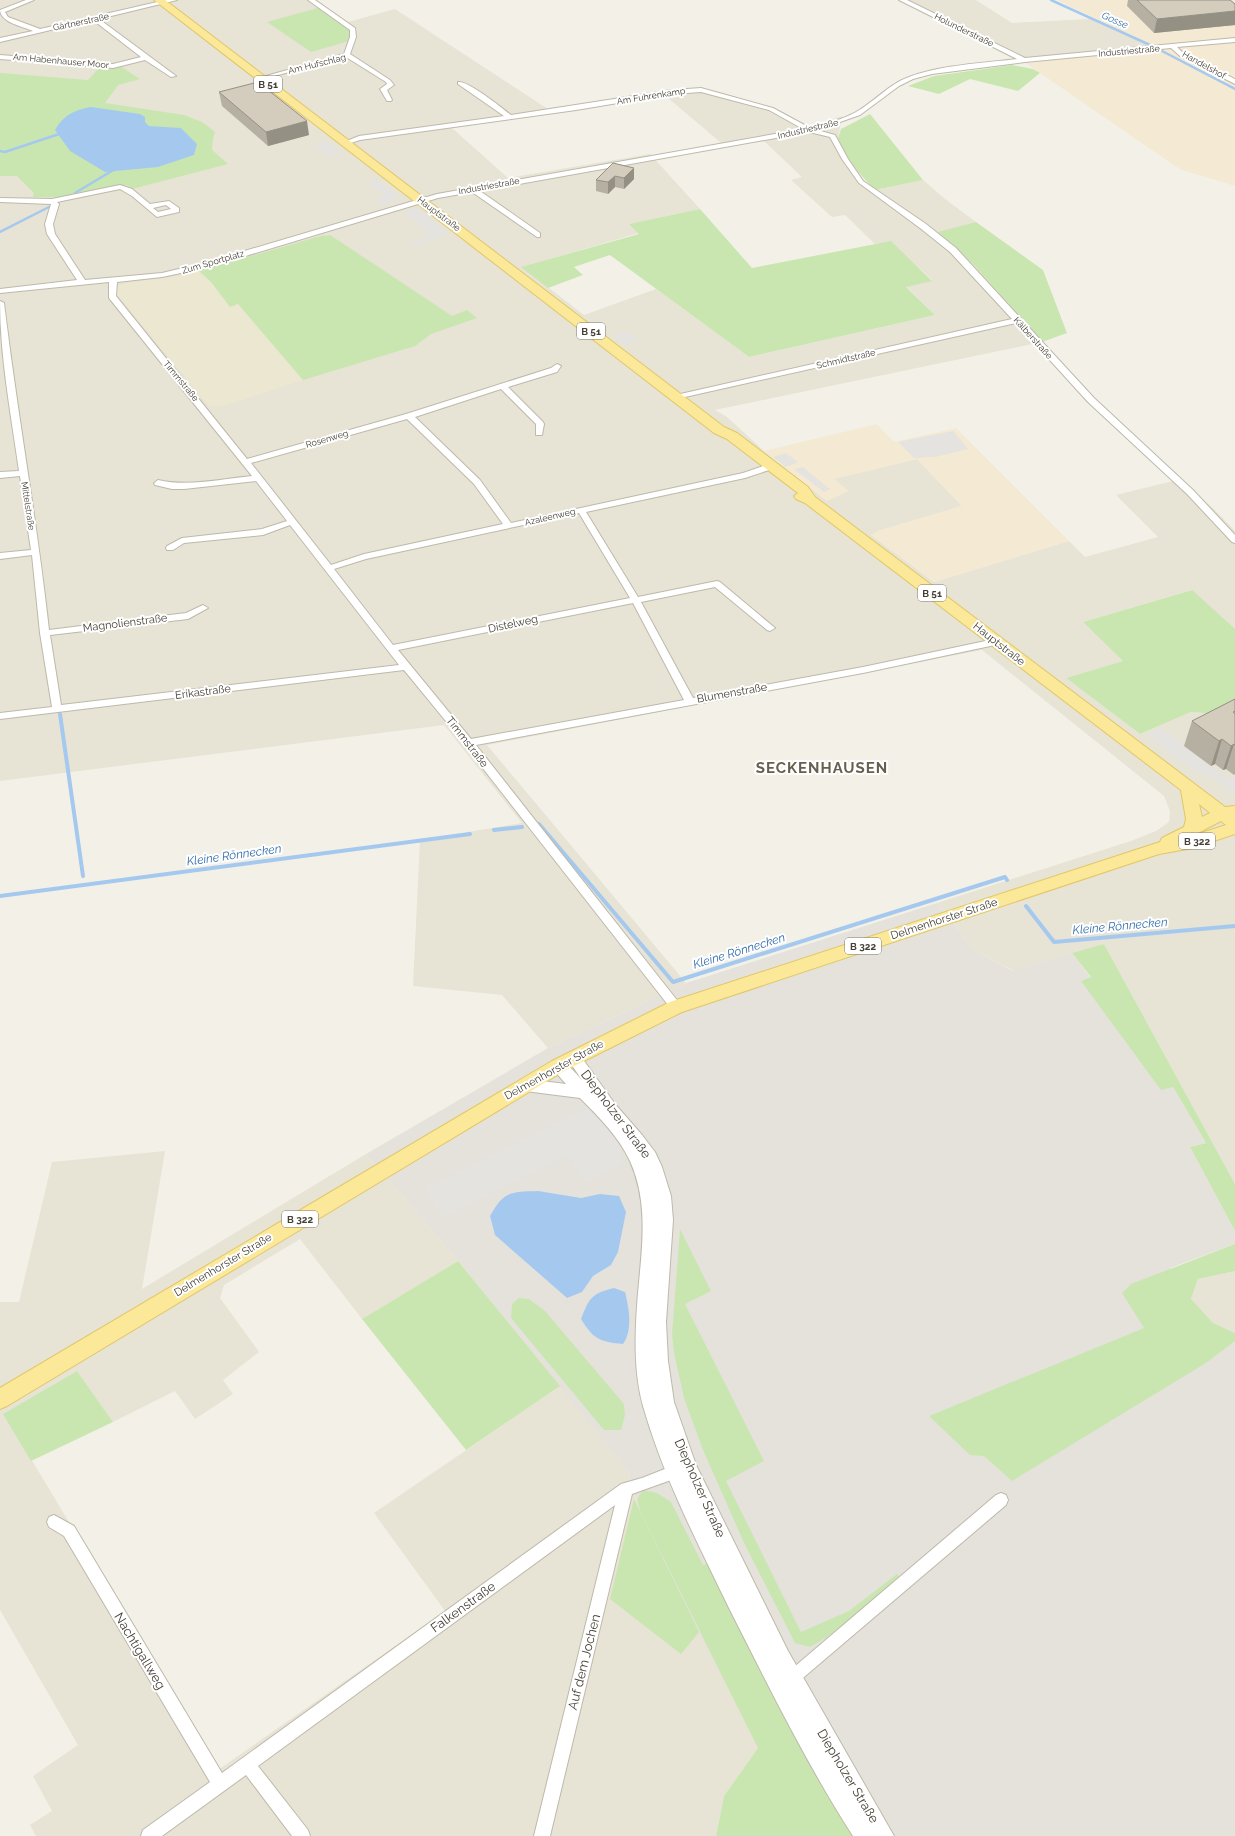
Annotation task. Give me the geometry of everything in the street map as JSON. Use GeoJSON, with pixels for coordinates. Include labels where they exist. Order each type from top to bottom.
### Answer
{"type":"FeatureCollection","features":[{"type":"Feature","properties":{"kind":"main road","name":"Hauptstraße"},"geometry":{"type":"LineString","coordinates":[[161,2],[719,430],[725,439],[768,468],[795,493],[810,500],[1188,788]]}},
{"type":"Feature","properties":{"kind":"main road","name":"B 51"},"geometry":{"type":"LineString","coordinates":[[1188,788],[1231,815]]}},
{"type":"Feature","properties":{"kind":"main road"},"geometry":{"type":"LineString","coordinates":[[1188,788],[1194,819],[1191,829]]}},
{"type":"Feature","properties":{"kind":"main road","name":"Delmenhorster Straße"},"geometry":{"type":"LineString","coordinates":[[1158,848],[1191,829],[1231,815]]}},
{"type":"Feature","properties":{"kind":"main road","name":"Delmenhorster Straße"},"geometry":{"type":"LineString","coordinates":[[0,1399],[525,1085],[558,1066],[676,1007],[1158,848],[1193,842],[1235,828]]}},
{"type":"Feature","properties":{"kind":"street"},"geometry":{"type":"LineString","coordinates":[[31,0],[2,11],[6,18],[39,31]]}},
{"type":"Feature","properties":{"kind":"street","name":"Gärtnerstraße"},"geometry":{"type":"LineString","coordinates":[[3,42],[39,31],[174,0]]}},
{"type":"Feature","properties":{"kind":"street"},"geometry":{"type":"LineString","coordinates":[[311,0],[353,30],[354,37],[347,55]]}},
{"type":"Feature","properties":{"kind":"street","name":"Holunderstraße"},"geometry":{"type":"LineString","coordinates":[[902,0],[1025,60]]}},
{"type":"Feature","properties":{"kind":"street"},"geometry":{"type":"LineString","coordinates":[[95,19],[146,58],[173,76]]}},
{"type":"Feature","properties":{"kind":"street","name":"Industriestraße"},"geometry":{"type":"LineString","coordinates":[[420,200],[473,189],[809,130],[838,122],[858,114],[898,85],[911,78],[931,72],[1025,60],[1235,40]]}},
{"type":"Feature","properties":{"kind":"street","name":"Handelshof"},"geometry":{"type":"LineString","coordinates":[[1173,47],[1182,55],[1235,82]]}},
{"type":"Feature","properties":{"kind":"street","name":"Am Hufschlag"},"geometry":{"type":"LineString","coordinates":[[261,79],[347,55],[356,59],[388,81],[391,85],[383,89],[389,100]]}},
{"type":"Feature","properties":{"kind":"street","name":"Am Habenhauser Moor"},"geometry":{"type":"LineString","coordinates":[[0,57],[113,66],[146,58]]}},
{"type":"Feature","properties":{"kind":"street"},"geometry":{"type":"LineString","coordinates":[[460,83],[483,97],[510,117]]}},
{"type":"Feature","properties":{"kind":"street","name":"Am Fuhrenkamp"},"geometry":{"type":"LineString","coordinates":[[345,143],[359,138],[672,92],[701,90],[771,109],[809,130]]}},
{"type":"Feature","properties":{"kind":"street"},"geometry":{"type":"LineString","coordinates":[[809,130],[833,136],[837,131],[838,122]]}},
{"type":"Feature","properties":{"kind":"street","name":"Kälberstraße"},"geometry":{"type":"LineString","coordinates":[[833,136],[845,159],[861,182],[923,226],[953,250],[1091,400],[1190,492],[1235,540]]}},
{"type":"Feature","properties":{"kind":"street"},"geometry":{"type":"LineString","coordinates":[[0,200],[52,201],[120,187],[126,188],[148,207]]}},
{"type":"Feature","properties":{"kind":"street"},"geometry":{"type":"LineString","coordinates":[[473,189],[537,235]]}},
{"type":"Feature","properties":{"kind":"street","name":"Zum Sportplatz"},"geometry":{"type":"LineString","coordinates":[[0,291],[147,278],[185,270],[420,200]]}},
{"type":"Feature","properties":{"kind":"street"},"geometry":{"type":"LineString","coordinates":[[52,201],[55,204],[49,224],[52,234],[80,280],[79,284]]}},
{"type":"Feature","properties":{"kind":"street","name":"Timmstraße"},"geometry":{"type":"LineString","coordinates":[[112,281],[112,296],[207,413],[406,667],[468,743],[676,1007]]}},
{"type":"Feature","properties":{"kind":"street","name":"Mittelstraße"},"geometry":{"type":"LineString","coordinates":[[0,303],[7,364],[36,552],[45,633],[57,710]]}},
{"type":"Feature","properties":{"kind":"street","name":"Schmidtstraße"},"geometry":{"type":"LineString","coordinates":[[676,397],[1017,320]]}},
{"type":"Feature","properties":{"kind":"street","name":"Rosenweg"},"geometry":{"type":"LineString","coordinates":[[245,462],[409,416],[554,370],[557,366]]}},
{"type":"Feature","properties":{"kind":"street"},"geometry":{"type":"LineString","coordinates":[[502,386],[540,424],[539,433]]}},
{"type":"Feature","properties":{"kind":"street"},"geometry":{"type":"LineString","coordinates":[[409,416],[477,482],[509,526]]}},
{"type":"Feature","properties":{"kind":"street","name":"Azaleenweg"},"geometry":{"type":"LineString","coordinates":[[329,568],[364,557],[746,475],[768,468]]}},
{"type":"Feature","properties":{"kind":"street"},"geometry":{"type":"LineString","coordinates":[[0,475],[23,472]]}},
{"type":"Feature","properties":{"kind":"street"},"geometry":{"type":"LineString","coordinates":[[158,483],[172,486],[184,486],[258,478]]}},
{"type":"Feature","properties":{"kind":"street"},"geometry":{"type":"LineString","coordinates":[[581,510],[635,599],[690,701]]}},
{"type":"Feature","properties":{"kind":"street"},"geometry":{"type":"LineString","coordinates":[[170,548],[182,541],[263,532],[292,522]]}},
{"type":"Feature","properties":{"kind":"street"},"geometry":{"type":"LineString","coordinates":[[0,556],[36,552]]}},
{"type":"Feature","properties":{"kind":"street","name":"Distelweg"},"geometry":{"type":"LineString","coordinates":[[391,648],[717,584],[770,628]]}},
{"type":"Feature","properties":{"kind":"street","name":"Magnolienstraße"},"geometry":{"type":"LineString","coordinates":[[45,633],[188,616],[203,608]]}},
{"type":"Feature","properties":{"kind":"street","name":"Blumenstraße"},"geometry":{"type":"LineString","coordinates":[[468,743],[863,670],[995,642]]}},
{"type":"Feature","properties":{"kind":"street","name":"Erikastraße"},"geometry":{"type":"LineString","coordinates":[[0,716],[406,667]]}},
{"type":"Feature","properties":{"kind":"street","name":"Diepholzer Straße"},"geometry":{"type":"LineString","coordinates":[[574,1058],[610,1108],[637,1139],[649,1157],[654,1167],[663,1196],[665,1220],[658,1322],[658,1361],[665,1402],[681,1470],[792,1678],[884,1836]]}},
{"type":"Feature","properties":{"kind":"street","name":"Diepholzer Straße"},"geometry":{"type":"LineString","coordinates":[[558,1066],[628,1143],[644,1176],[651,1200],[653,1229],[645,1312],[647,1374],[652,1405],[681,1470],[713,1555],[783,1697],[845,1805],[866,1836]]}},
{"type":"Feature","properties":{"kind":"street","name":"Diepholzer Straße"},"geometry":{"type":"LineString","coordinates":[[525,1085],[583,1092]]}},
{"type":"Feature","properties":{"kind":"street","name":"Falkenstraße"},"geometry":{"type":"LineString","coordinates":[[149,1836],[626,1489],[642,1485],[681,1470]]}},
{"type":"Feature","properties":{"kind":"street","name":"Auf dem Jochen"},"geometry":{"type":"LineString","coordinates":[[542,1836],[626,1489]]}},
{"type":"Feature","properties":{"kind":"street"},"geometry":{"type":"LineString","coordinates":[[792,1678],[1002,1500]]}},
{"type":"Feature","properties":{"kind":"street","name":"Nachtigallweg"},"geometry":{"type":"LineString","coordinates":[[54,1522],[69,1531],[220,1785]]}},
{"type":"Feature","properties":{"kind":"street"},"geometry":{"type":"LineString","coordinates":[[247,1764],[302,1836]]}},
{"type":"Feature","properties":{"kind":"shaded area"},"geometry":{"type":"Polygon","coordinates":[[[0,0],[316,0],[348,22],[395,9],[554,113],[452,128],[508,178],[650,154],[700,209],[630,224],[639,233],[522,267],[584,315],[656,289],[749,357],[935,315],[906,286],[932,280],[891,242],[875,244],[845,215],[832,217],[791,180],[802,177],[764,141],[726,147],[661,92],[702,89],[719,92],[773,108],[809,127],[842,116],[838,138],[863,179],[875,190],[923,180],[945,199],[976,222],[938,233],[973,264],[1042,342],[715,410],[727,417],[764,451],[827,501],[833,479],[917,459],[962,506],[878,531],[871,535],[934,582],[1069,541],[1085,557],[1158,537],[1116,495],[1181,479],[1235,531],[1235,630],[1191,590],[1083,622],[1123,661],[1066,678],[1140,734],[1191,712],[1225,715],[1235,711],[1235,1184],[1104,944],[1014,971],[974,950],[937,903],[1131,841],[1156,831],[1169,822],[1170,811],[1164,796],[982,650],[487,745],[686,983],[548,1048],[502,995],[413,986],[420,840],[522,823],[444,725],[0,781],[0,0]]]}},
{"type":"Feature","properties":{"kind":"shaded area"},"geometry":{"type":"Polygon","coordinates":[[[906,0],[976,0],[1012,23],[1090,19],[1148,45],[1025,58],[906,0]]]}},
{"type":"Feature","properties":{"kind":"shaded area"},"geometry":{"type":"Polygon","coordinates":[[[1057,0],[1235,0],[1235,186],[1185,171],[1175,166],[1024,62],[1015,59],[1152,45],[1057,0]]]}},
{"type":"Feature","properties":{"kind":"shaded area"},"geometry":{"type":"Polygon","coordinates":[[[327,141],[341,153],[329,157],[314,145],[327,141]]]}},
{"type":"Feature","properties":{"kind":"shaded area"},"geometry":{"type":"Polygon","coordinates":[[[375,179],[398,196],[397,199],[384,205],[374,200],[385,196],[368,184],[375,179]]]}},
{"type":"Feature","properties":{"kind":"shaded area"},"geometry":{"type":"Polygon","coordinates":[[[416,207],[449,234],[417,246],[411,241],[431,235],[403,212],[416,207]]]}},
{"type":"Feature","properties":{"kind":"shaded area"},"geometry":{"type":"Polygon","coordinates":[[[199,271],[238,304],[303,380],[224,406],[209,406],[115,292],[115,289],[120,285],[127,283],[173,277],[199,271]]]}},
{"type":"Feature","properties":{"kind":"shaded area"},"geometry":{"type":"Polygon","coordinates":[[[626,331],[638,340],[625,345],[613,336],[626,331]]]}},
{"type":"Feature","properties":{"kind":"shaded area"},"geometry":{"type":"Polygon","coordinates":[[[877,424],[894,442],[956,428],[1069,541],[934,582],[871,535],[878,531],[962,506],[917,459],[834,479],[849,491],[827,501],[764,451],[877,424]]]}},
{"type":"Feature","properties":{"kind":"shaded area"},"geometry":{"type":"Polygon","coordinates":[[[953,431],[968,449],[935,457],[914,458],[898,442],[953,431]]]}},
{"type":"Feature","properties":{"kind":"shaded area"},"geometry":{"type":"Polygon","coordinates":[[[786,453],[798,462],[786,467],[773,457],[786,453]]]}},
{"type":"Feature","properties":{"kind":"shaded area"},"geometry":{"type":"Polygon","coordinates":[[[803,467],[830,489],[824,492],[794,469],[803,467]]]}},
{"type":"Feature","properties":{"kind":"shaded area"},"geometry":{"type":"Polygon","coordinates":[[[1160,727],[1227,779],[1235,775],[1235,793],[1233,794],[1209,775],[1195,772],[1147,735],[1160,727]]]}},
{"type":"Feature","properties":{"kind":"shaded area"},"geometry":{"type":"Polygon","coordinates":[[[937,903],[974,950],[1013,971],[1072,953],[1091,978],[1081,981],[1173,1087],[1206,1143],[1190,1147],[1235,1231],[1235,1244],[1170,1268],[1191,1299],[1213,1323],[1235,1333],[1235,1836],[808,1836],[758,1748],[699,1632],[640,1511],[628,1471],[458,1261],[366,1154],[548,1048],[686,983],[937,903]]]}},
{"type":"Feature","properties":{"kind":"shaded area"},"geometry":{"type":"Polygon","coordinates":[[[588,1108],[616,1137],[624,1164],[586,1181],[567,1156],[444,1216],[425,1188],[588,1108]]]}},
{"type":"Feature","properties":{"kind":"shaded area"},"geometry":{"type":"Polygon","coordinates":[[[165,1151],[142,1289],[366,1154],[458,1261],[362,1319],[300,1239],[224,1285],[220,1298],[259,1352],[223,1380],[233,1394],[195,1419],[175,1391],[113,1422],[77,1371],[4,1414],[218,1770],[445,1611],[374,1513],[560,1386],[628,1471],[640,1511],[758,1748],[724,1796],[716,1836],[36,1836],[30,1825],[52,1811],[33,1776],[78,1745],[0,1610],[0,1302],[19,1302],[52,1162],[165,1151]]]}},
{"type":"Feature","properties":{"kind":"shaded area"},"geometry":{"type":"Polygon","coordinates":[[[1235,1271],[1235,1333],[1213,1323],[1191,1299],[1198,1279],[1235,1271]]]}},
{"type":"Feature","properties":{"kind":"green space"},"geometry":{"type":"Polygon","coordinates":[[[318,8],[351,31],[349,41],[311,52],[267,22],[318,8]]]}},
{"type":"Feature","properties":{"kind":"green space"},"geometry":{"type":"Polygon","coordinates":[[[1012,65],[1033,69],[1040,73],[1018,91],[970,79],[939,94],[908,86],[934,76],[1012,65]]]}},
{"type":"Feature","properties":{"kind":"green space"},"geometry":{"type":"Polygon","coordinates":[[[120,66],[140,79],[118,85],[105,103],[184,115],[202,122],[215,132],[212,150],[228,164],[132,189],[127,185],[62,197],[33,197],[34,193],[17,176],[0,176],[0,73],[88,80],[100,67],[120,66]]]}},
{"type":"Feature","properties":{"kind":"green space"},"geometry":{"type":"Polygon","coordinates":[[[870,114],[923,180],[875,190],[859,173],[849,160],[838,138],[841,129],[870,114]]]}},
{"type":"Feature","properties":{"kind":"green space"},"geometry":{"type":"Polygon","coordinates":[[[700,209],[752,268],[891,241],[932,281],[906,287],[935,315],[749,357],[610,255],[574,267],[583,275],[548,288],[521,267],[639,234],[629,224],[700,209]]]}},
{"type":"Feature","properties":{"kind":"green space"},"geometry":{"type":"Polygon","coordinates":[[[976,222],[1043,270],[1067,333],[1042,342],[973,264],[938,232],[976,222]]]}},
{"type":"Feature","properties":{"kind":"green space"},"geometry":{"type":"Polygon","coordinates":[[[324,235],[330,235],[452,316],[467,310],[477,318],[431,334],[415,346],[303,380],[238,304],[230,307],[211,282],[199,271],[324,235]]]}},
{"type":"Feature","properties":{"kind":"green space"},"geometry":{"type":"Polygon","coordinates":[[[1192,590],[1235,629],[1235,711],[1225,715],[1191,712],[1140,734],[1066,678],[1123,661],[1083,622],[1192,590]]]}},
{"type":"Feature","properties":{"kind":"green space"},"geometry":{"type":"Polygon","coordinates":[[[1104,944],[1235,1184],[1235,1231],[1190,1147],[1206,1143],[1173,1087],[1161,1090],[1081,981],[1091,977],[1072,953],[1104,944]]]}},
{"type":"Feature","properties":{"kind":"green space"},"geometry":{"type":"Polygon","coordinates":[[[680,1229],[711,1291],[685,1304],[764,1461],[726,1481],[801,1632],[849,1611],[897,1574],[899,1576],[833,1633],[810,1647],[795,1643],[745,1545],[703,1450],[684,1398],[674,1353],[672,1334],[680,1229]]]}},
{"type":"Feature","properties":{"kind":"green space"},"geometry":{"type":"Polygon","coordinates":[[[1235,1244],[1235,1271],[1198,1279],[1191,1299],[1213,1323],[1235,1333],[1235,1341],[1206,1363],[1012,1481],[984,1456],[970,1455],[929,1416],[1144,1328],[1122,1293],[1131,1284],[1235,1244]]]}},
{"type":"Feature","properties":{"kind":"green space"},"geometry":{"type":"Polygon","coordinates":[[[458,1261],[560,1386],[466,1450],[362,1319],[458,1261]]]}},
{"type":"Feature","properties":{"kind":"green space"},"geometry":{"type":"Polygon","coordinates":[[[519,1298],[529,1299],[545,1311],[624,1404],[625,1415],[621,1430],[604,1430],[511,1318],[512,1304],[519,1298]]]}},
{"type":"Feature","properties":{"kind":"green space"},"geometry":{"type":"Polygon","coordinates":[[[77,1371],[113,1422],[31,1461],[3,1414],[77,1371]]]}},
{"type":"Feature","properties":{"kind":"green space"},"geometry":{"type":"Polygon","coordinates":[[[643,1490],[657,1493],[671,1502],[703,1565],[711,1563],[858,1836],[716,1836],[724,1796],[758,1748],[640,1511],[637,1499],[643,1490]]]}},
{"type":"Feature","properties":{"kind":"green space"},"geometry":{"type":"Polygon","coordinates":[[[634,1499],[699,1632],[681,1654],[610,1599],[634,1499]]]}},
{"type":"Feature","properties":{"kind":"water"},"geometry":{"type":"Polygon","coordinates":[[[91,107],[140,114],[145,117],[145,122],[149,126],[181,128],[197,144],[194,155],[158,167],[105,172],[70,151],[55,130],[62,120],[70,114],[91,107]]]}},
{"type":"Feature","properties":{"kind":"water"},"geometry":{"type":"Polygon","coordinates":[[[538,1191],[581,1198],[600,1194],[619,1196],[626,1212],[618,1252],[611,1265],[593,1276],[582,1292],[567,1298],[495,1235],[490,1216],[499,1202],[509,1194],[538,1191]]]}},
{"type":"Feature","properties":{"kind":"water"},"geometry":{"type":"Polygon","coordinates":[[[614,1288],[625,1292],[628,1305],[629,1326],[623,1344],[608,1342],[598,1338],[589,1331],[581,1319],[589,1301],[596,1294],[614,1288]]]}},
{"type":"Feature","properties":{"kind":"building"},"geometry":{"type":"Polygon","coordinates":[[[1137,0],[1230,0],[1235,4],[1235,11],[1157,19],[1137,0]]]}},
{"type":"Feature","properties":{"kind":"building"},"geometry":{"type":"Polygon","coordinates":[[[258,82],[307,121],[266,132],[219,92],[258,82]]]}},
{"type":"Feature","properties":{"kind":"building"},"geometry":{"type":"Polygon","coordinates":[[[613,163],[634,168],[624,178],[615,176],[608,182],[596,180],[613,163]]]}},
{"type":"Feature","properties":{"kind":"building"},"geometry":{"type":"Polygon","coordinates":[[[1235,699],[1235,711],[1233,712],[1235,714],[1235,745],[1234,744],[1231,746],[1222,739],[1219,741],[1192,721],[1235,699]]]}},
{"type":"Feature","properties":{"kind":"waterway","name":"Gosse"},"geometry":{"type":"LineString","coordinates":[[1051,0],[1150,45]]}},
{"type":"Feature","properties":{"kind":"waterway","name":"Gosse"},"geometry":{"type":"LineString","coordinates":[[1162,51],[1235,89]]}},
{"type":"Feature","properties":{"kind":"waterway","name":"Kleine Rönnecken"},"geometry":{"type":"LineString","coordinates":[[0,151],[5,152],[62,133]]}},
{"type":"Feature","properties":{"kind":"waterway","name":"Kleine Rönnecken"},"geometry":{"type":"LineString","coordinates":[[75,193],[115,169]]}},
{"type":"Feature","properties":{"kind":"waterway","name":"Kleine Rönnecken"},"geometry":{"type":"LineString","coordinates":[[0,232],[49,207]]}},
{"type":"Feature","properties":{"kind":"waterway"},"geometry":{"type":"LineString","coordinates":[[60,714],[83,876]]}},
{"type":"Feature","properties":{"kind":"waterway","name":"Kleine Rönnecken"},"geometry":{"type":"LineString","coordinates":[[539,824],[673,982],[1005,877],[1007,880]]}},
{"type":"Feature","properties":{"kind":"waterway"},"geometry":{"type":"LineString","coordinates":[[494,830],[522,827]]}},
{"type":"Feature","properties":{"kind":"waterway","name":"Kleine Rönnecken"},"geometry":{"type":"LineString","coordinates":[[0,896],[470,834]]}},
{"type":"Feature","properties":{"kind":"waterway","name":"Kleine Rönnecken"},"geometry":{"type":"LineString","coordinates":[[1026,906],[1054,942],[1235,926]]}},
{"type":"Feature","properties":{"kind":"district","name":"SECKENHAUSEN"},"geometry":{"type":"Point","coordinates":[822,768]}}]}
